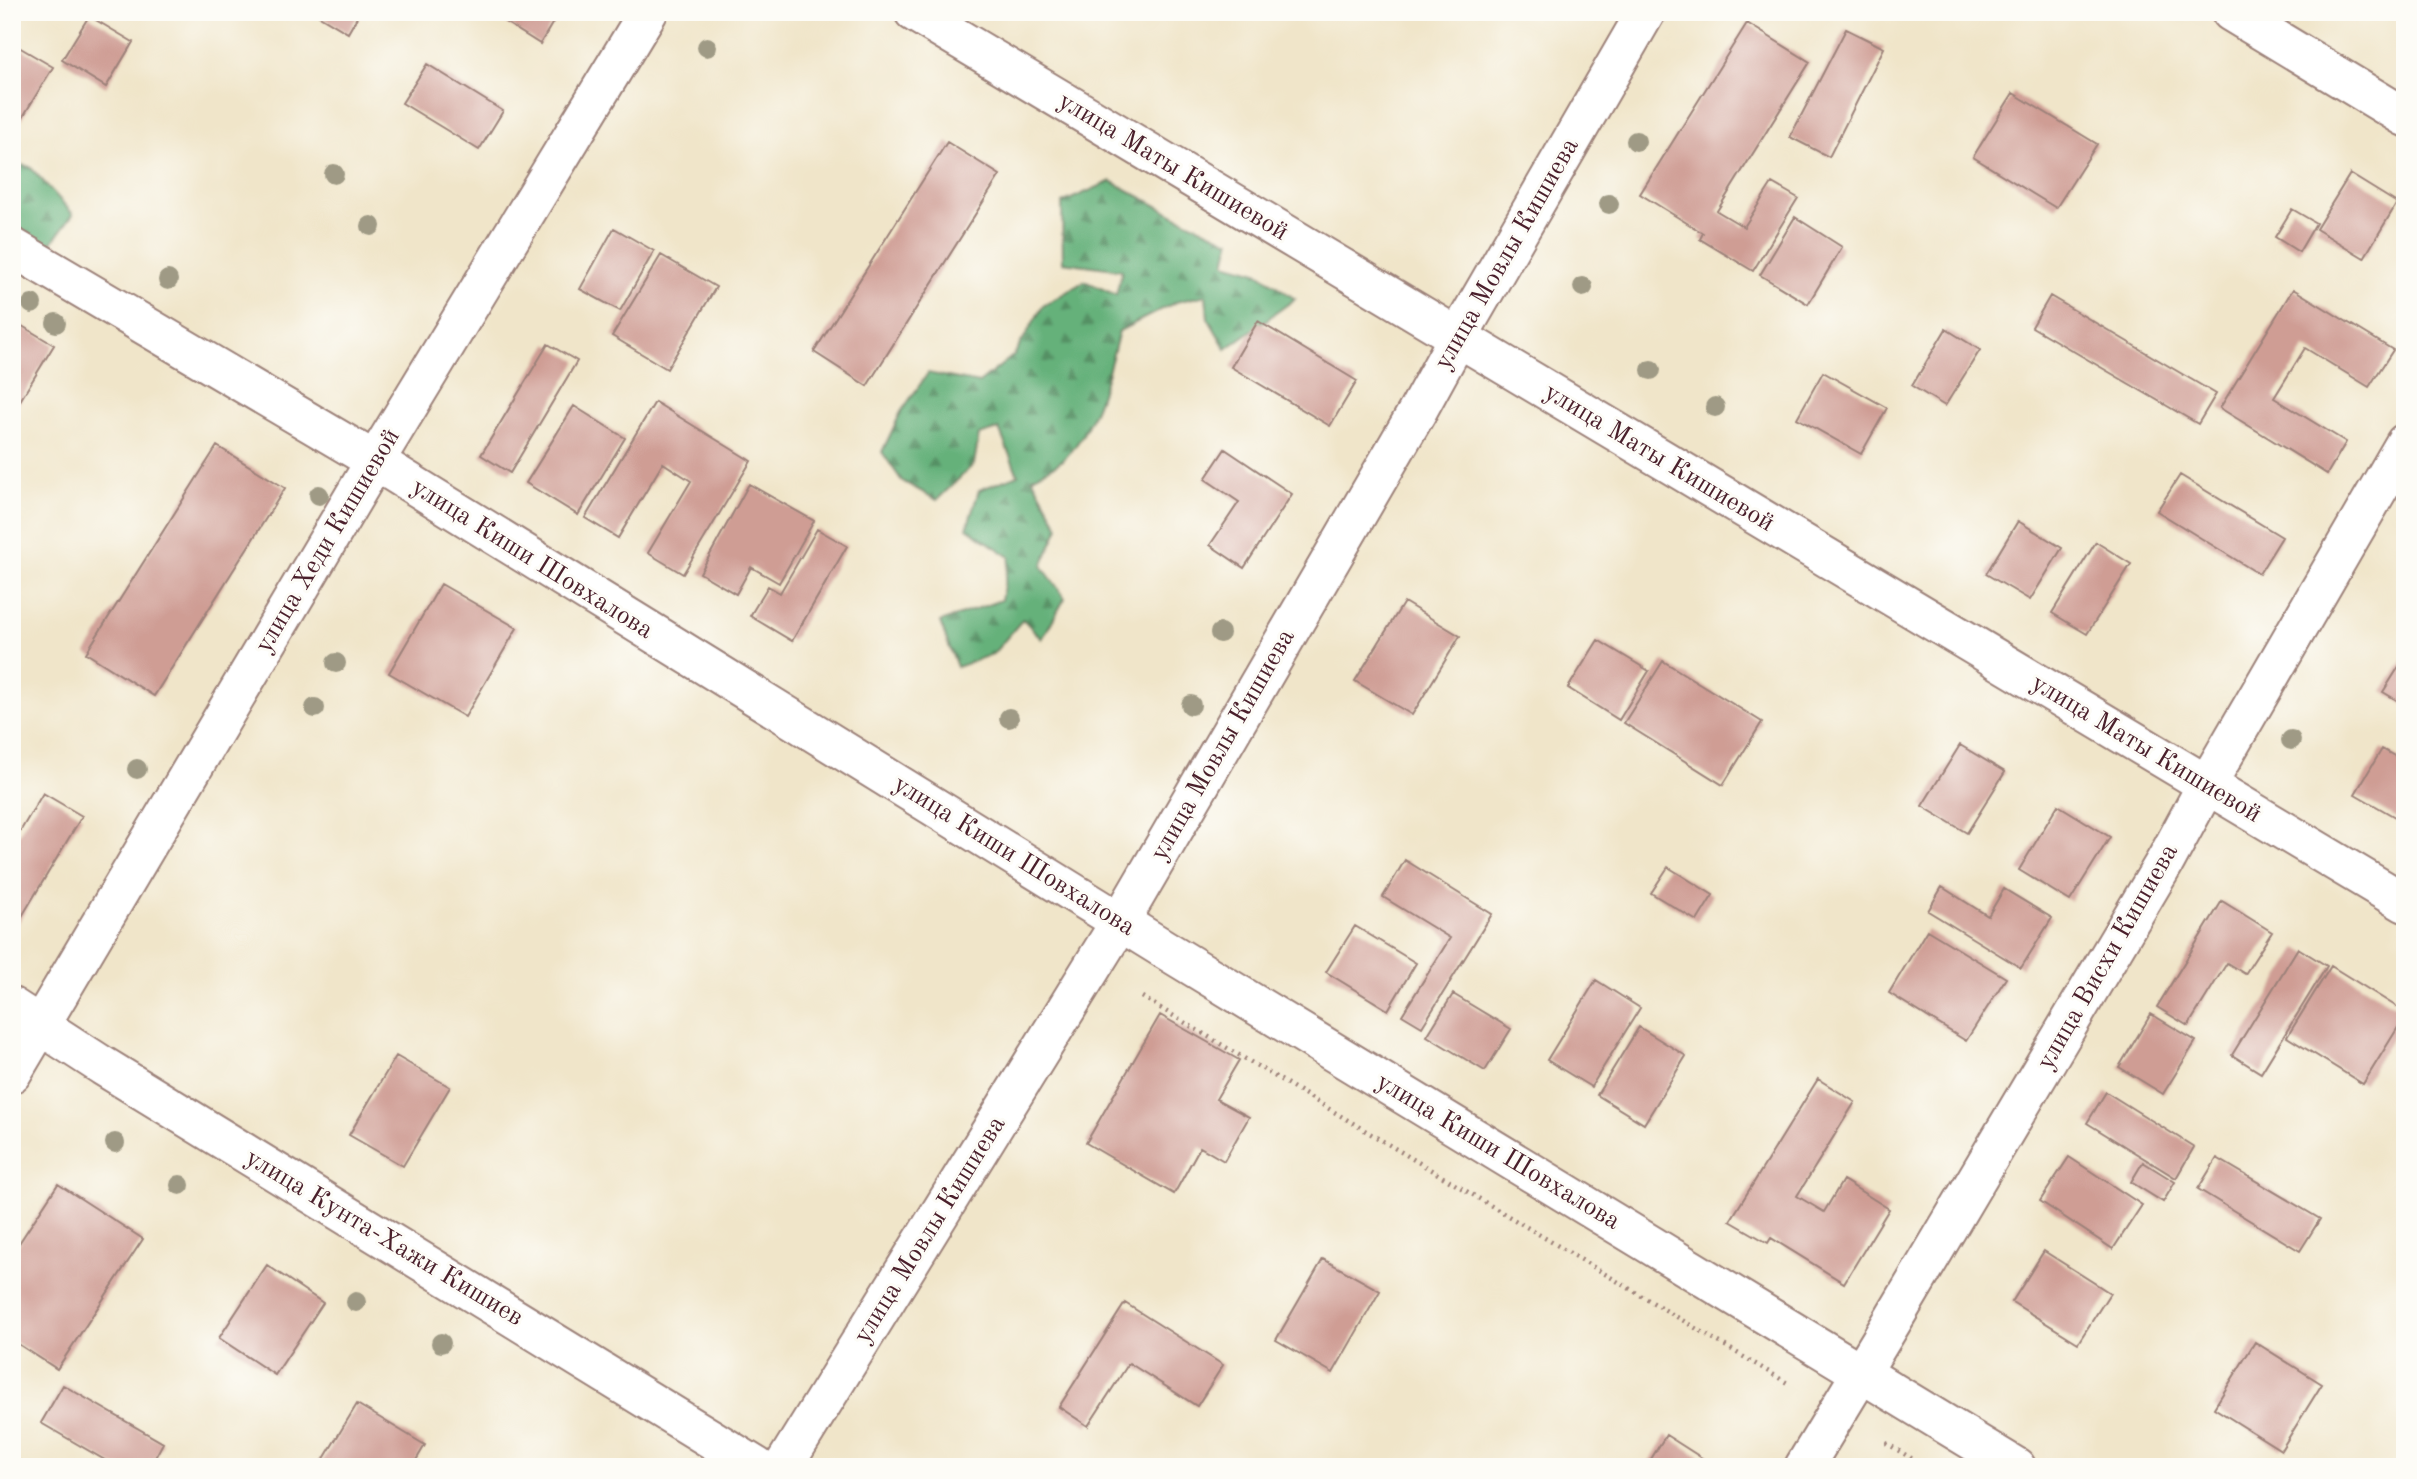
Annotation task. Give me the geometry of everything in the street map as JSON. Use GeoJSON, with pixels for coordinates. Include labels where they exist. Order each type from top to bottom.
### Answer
{"type":"FeatureCollection","features":[{"type":"Feature","properties":{"kind":"street","name":"улица Хеди Кишиевой"},"geometry":{"type":"LineString","coordinates":[[12,1073],[27,1016],[375,461],[648,12]]}},
{"type":"Feature","properties":{"kind":"street","name":"улица Маты Кишиевой"},"geometry":{"type":"LineString","coordinates":[[914,12],[2405,904]]}},
{"type":"Feature","properties":{"kind":"street","name":"улица Мовлы Кишиева"},"geometry":{"type":"LineString","coordinates":[[783,1467],[1120,922],[1646,12]]}},
{"type":"Feature","properties":{"kind":"street"},"geometry":{"type":"LineString","coordinates":[[2231,12],[2405,117]]}},
{"type":"Feature","properties":{"kind":"street","name":"улица Киши Шовхалова"},"geometry":{"type":"LineString","coordinates":[[12,247],[375,461],[1120,922],[2016,1467]]}},
{"type":"Feature","properties":{"kind":"street","name":"улица Висхи Кишиева"},"geometry":{"type":"LineString","coordinates":[[1804,1467],[2166,860],[2405,443]]}},
{"type":"Feature","properties":{"kind":"street","name":"улица Кунта-Хажи Кишиев"},"geometry":{"type":"LineString","coordinates":[[27,1016],[103,1066],[757,1467]]}},
{"type":"Feature","properties":{"kind":"path"},"geometry":{"type":"LineString","coordinates":[[1142,997],[1789,1384]]}},
{"type":"Feature","properties":{"kind":"path"},"geometry":{"type":"LineString","coordinates":[[1886,1443],[1926,1467]]}},
{"type":"Feature","properties":{"kind":"green space"},"geometry":{"type":"Polygon","coordinates":[[[12,163],[30,167],[73,214],[41,257],[12,236],[12,163]]]}},
{"type":"Feature","properties":{"kind":"green space"},"geometry":{"type":"Polygon","coordinates":[[[1111,181],[1230,241],[1225,263],[1257,272],[1295,299],[1226,349],[1208,318],[1206,295],[1176,302],[1119,331],[1097,404],[1080,439],[1057,464],[1032,477],[1059,527],[1042,566],[1065,598],[1042,639],[1023,619],[993,654],[957,667],[940,622],[1001,600],[1010,557],[967,528],[979,490],[1018,475],[999,429],[979,435],[974,464],[937,500],[902,481],[882,452],[901,412],[928,373],[979,383],[1014,355],[1043,306],[1085,281],[1116,295],[1122,270],[1063,262],[1062,203],[1111,181]]]}},
{"type":"Feature","properties":{"kind":"building"},"geometry":{"type":"Polygon","coordinates":[[[313,12],[360,12],[348,33],[313,12]]]}},
{"type":"Feature","properties":{"kind":"building"},"geometry":{"type":"Polygon","coordinates":[[[489,12],[559,12],[540,44],[489,12]]]}},
{"type":"Feature","properties":{"kind":"building"},"geometry":{"type":"Polygon","coordinates":[[[89,16],[133,42],[106,87],[62,60],[89,16]]]}},
{"type":"Feature","properties":{"kind":"building"},"geometry":{"type":"Polygon","coordinates":[[[1747,23],[1810,62],[1717,211],[1744,227],[1772,183],[1798,198],[1753,271],[1700,239],[1703,233],[1640,194],[1747,23]]]}},
{"type":"Feature","properties":{"kind":"building"},"geometry":{"type":"Polygon","coordinates":[[[1846,29],[1884,48],[1829,157],[1790,137],[1846,29]]]}},
{"type":"Feature","properties":{"kind":"building"},"geometry":{"type":"Polygon","coordinates":[[[12,43],[53,67],[12,135],[12,43]]]}},
{"type":"Feature","properties":{"kind":"building"},"geometry":{"type":"Polygon","coordinates":[[[427,64],[503,111],[479,150],[402,103],[427,64]]]}},
{"type":"Feature","properties":{"kind":"building"},"geometry":{"type":"Polygon","coordinates":[[[2013,93],[2097,144],[2056,208],[1973,157],[2013,93]]]}},
{"type":"Feature","properties":{"kind":"building"},"geometry":{"type":"Polygon","coordinates":[[[947,142],[1000,175],[867,386],[814,352],[947,142]]]}},
{"type":"Feature","properties":{"kind":"building"},"geometry":{"type":"Polygon","coordinates":[[[2350,174],[2397,203],[2364,258],[2316,229],[2350,174]]]}},
{"type":"Feature","properties":{"kind":"building"},"geometry":{"type":"Polygon","coordinates":[[[2292,209],[2316,223],[2299,252],[2275,237],[2292,209]]]}},
{"type":"Feature","properties":{"kind":"building"},"geometry":{"type":"Polygon","coordinates":[[[1795,217],[1842,247],[1808,304],[1760,275],[1795,217]]]}},
{"type":"Feature","properties":{"kind":"building"},"geometry":{"type":"Polygon","coordinates":[[[614,228],[654,251],[620,311],[580,289],[614,228]]]}},
{"type":"Feature","properties":{"kind":"building"},"geometry":{"type":"Polygon","coordinates":[[[661,255],[716,287],[667,369],[612,336],[661,255]]]}},
{"type":"Feature","properties":{"kind":"building"},"geometry":{"type":"Polygon","coordinates":[[[2293,289],[2393,350],[2369,387],[2305,348],[2274,398],[2346,442],[2327,474],[2220,408],[2293,289]]]}},
{"type":"Feature","properties":{"kind":"building"},"geometry":{"type":"Polygon","coordinates":[[[2050,296],[2216,394],[2198,424],[2032,327],[2050,296]]]}},
{"type":"Feature","properties":{"kind":"building"},"geometry":{"type":"Polygon","coordinates":[[[12,320],[54,345],[12,414],[12,320]]]}},
{"type":"Feature","properties":{"kind":"building"},"geometry":{"type":"Polygon","coordinates":[[[1258,321],[1357,381],[1330,426],[1231,367],[1258,321]]]}},
{"type":"Feature","properties":{"kind":"building"},"geometry":{"type":"Polygon","coordinates":[[[1946,329],[1980,350],[1945,406],[1912,386],[1946,329]]]}},
{"type":"Feature","properties":{"kind":"building"},"geometry":{"type":"Polygon","coordinates":[[[548,344],[577,361],[510,473],[481,455],[548,344]]]}},
{"type":"Feature","properties":{"kind":"building"},"geometry":{"type":"Polygon","coordinates":[[[1823,372],[1887,408],[1861,454],[1797,418],[1823,372]]]}},
{"type":"Feature","properties":{"kind":"building"},"geometry":{"type":"Polygon","coordinates":[[[655,402],[751,461],[683,574],[648,553],[691,481],[663,463],[618,538],[585,518],[655,402]]]}},
{"type":"Feature","properties":{"kind":"building"},"geometry":{"type":"Polygon","coordinates":[[[574,406],[625,438],[578,515],[526,483],[574,406]]]}},
{"type":"Feature","properties":{"kind":"building"},"geometry":{"type":"Polygon","coordinates":[[[217,446],[285,488],[154,696],[86,653],[217,446]]]}},
{"type":"Feature","properties":{"kind":"building"},"geometry":{"type":"Polygon","coordinates":[[[1225,449],[1292,494],[1244,568],[1210,545],[1239,502],[1205,479],[1225,449]]]}},
{"type":"Feature","properties":{"kind":"building"},"geometry":{"type":"Polygon","coordinates":[[[2180,475],[2282,537],[2259,574],[2157,511],[2180,475]]]}},
{"type":"Feature","properties":{"kind":"building"},"geometry":{"type":"Polygon","coordinates":[[[749,484],[814,521],[779,583],[751,567],[736,594],[700,573],[749,484]]]}},
{"type":"Feature","properties":{"kind":"building"},"geometry":{"type":"Polygon","coordinates":[[[2018,521],[2062,548],[2030,600],[1986,574],[2018,521]]]}},
{"type":"Feature","properties":{"kind":"building"},"geometry":{"type":"Polygon","coordinates":[[[817,529],[847,546],[792,641],[750,616],[768,586],[780,593],[817,529]]]}},
{"type":"Feature","properties":{"kind":"building"},"geometry":{"type":"Polygon","coordinates":[[[2096,542],[2131,564],[2087,634],[2052,613],[2096,542]]]}},
{"type":"Feature","properties":{"kind":"building"},"geometry":{"type":"Polygon","coordinates":[[[441,584],[517,628],[465,717],[389,673],[441,584]]]}},
{"type":"Feature","properties":{"kind":"building"},"geometry":{"type":"Polygon","coordinates":[[[1404,602],[1460,636],[1412,715],[1355,681],[1404,602]]]}},
{"type":"Feature","properties":{"kind":"building"},"geometry":{"type":"Polygon","coordinates":[[[1598,640],[1649,671],[1619,720],[1568,688],[1598,640]]]}},
{"type":"Feature","properties":{"kind":"building"},"geometry":{"type":"Polygon","coordinates":[[[2405,657],[2405,705],[2383,692],[2405,657]]]}},
{"type":"Feature","properties":{"kind":"building"},"geometry":{"type":"Polygon","coordinates":[[[1663,661],[1762,722],[1723,785],[1624,723],[1663,661]]]}},
{"type":"Feature","properties":{"kind":"building"},"geometry":{"type":"Polygon","coordinates":[[[1960,745],[2005,772],[1967,833],[1922,806],[1960,745]]]}},
{"type":"Feature","properties":{"kind":"building"},"geometry":{"type":"Polygon","coordinates":[[[2382,749],[2405,762],[2405,817],[2402,821],[2355,794],[2382,749]]]}},
{"type":"Feature","properties":{"kind":"building"},"geometry":{"type":"Polygon","coordinates":[[[43,793],[82,816],[12,933],[12,845],[43,793]]]}},
{"type":"Feature","properties":{"kind":"building"},"geometry":{"type":"Polygon","coordinates":[[[2058,805],[2110,837],[2070,901],[2019,870],[2058,805]]]}},
{"type":"Feature","properties":{"kind":"building"},"geometry":{"type":"Polygon","coordinates":[[[1405,860],[1492,914],[1422,1027],[1402,1015],[1450,938],[1383,897],[1405,860]]]}},
{"type":"Feature","properties":{"kind":"building"},"geometry":{"type":"Polygon","coordinates":[[[1668,867],[1713,895],[1697,921],[1651,893],[1668,867]]]}},
{"type":"Feature","properties":{"kind":"building"},"geometry":{"type":"Polygon","coordinates":[[[1942,887],[1988,916],[2004,889],[2052,918],[2021,968],[1928,911],[1942,887]]]}},
{"type":"Feature","properties":{"kind":"building"},"geometry":{"type":"Polygon","coordinates":[[[2222,901],[2272,932],[2245,974],[2227,963],[2188,1026],[2157,1007],[2222,901]]]}},
{"type":"Feature","properties":{"kind":"building"},"geometry":{"type":"Polygon","coordinates":[[[1355,926],[1416,963],[1388,1010],[1326,972],[1355,926]]]}},
{"type":"Feature","properties":{"kind":"building"},"geometry":{"type":"Polygon","coordinates":[[[1927,930],[2006,978],[1966,1041],[1889,993],[1927,930]]]}},
{"type":"Feature","properties":{"kind":"building"},"geometry":{"type":"Polygon","coordinates":[[[2298,948],[2327,966],[2261,1073],[2232,1055],[2298,948]]]}},
{"type":"Feature","properties":{"kind":"building"},"geometry":{"type":"Polygon","coordinates":[[[2331,966],[2405,1012],[2363,1084],[2287,1037],[2331,966]]]}},
{"type":"Feature","properties":{"kind":"building"},"geometry":{"type":"Polygon","coordinates":[[[1596,980],[1640,1008],[1591,1087],[1547,1060],[1596,980]]]}},
{"type":"Feature","properties":{"kind":"building"},"geometry":{"type":"Polygon","coordinates":[[[1453,994],[1511,1029],[1485,1071],[1427,1036],[1453,994]]]}},
{"type":"Feature","properties":{"kind":"building"},"geometry":{"type":"Polygon","coordinates":[[[2151,1014],[2196,1041],[2163,1094],[2119,1067],[2151,1014]]]}},
{"type":"Feature","properties":{"kind":"building"},"geometry":{"type":"Polygon","coordinates":[[[1160,1015],[1239,1060],[1216,1099],[1249,1117],[1224,1161],[1200,1147],[1174,1194],[1086,1143],[1160,1015]]]}},
{"type":"Feature","properties":{"kind":"building"},"geometry":{"type":"Polygon","coordinates":[[[1639,1027],[1686,1056],[1644,1124],[1597,1095],[1639,1027]]]}},
{"type":"Feature","properties":{"kind":"building"},"geometry":{"type":"Polygon","coordinates":[[[396,1056],[450,1087],[403,1166],[349,1135],[396,1056]]]}},
{"type":"Feature","properties":{"kind":"building"},"geometry":{"type":"Polygon","coordinates":[[[1818,1079],[1855,1102],[1797,1196],[1824,1212],[1843,1180],[1889,1209],[1844,1283],[1771,1238],[1768,1243],[1730,1221],[1818,1079]]]}},
{"type":"Feature","properties":{"kind":"building"},"geometry":{"type":"Polygon","coordinates":[[[2106,1092],[2194,1147],[2176,1178],[2087,1123],[2106,1092]]]}},
{"type":"Feature","properties":{"kind":"building"},"geometry":{"type":"Polygon","coordinates":[[[2069,1157],[2142,1205],[2113,1249],[2040,1201],[2069,1157]]]}},
{"type":"Feature","properties":{"kind":"building"},"geometry":{"type":"Polygon","coordinates":[[[2217,1158],[2320,1219],[2300,1251],[2198,1189],[2217,1158]]]}},
{"type":"Feature","properties":{"kind":"building"},"geometry":{"type":"Polygon","coordinates":[[[2143,1162],[2175,1182],[2163,1202],[2131,1182],[2143,1162]]]}},
{"type":"Feature","properties":{"kind":"building"},"geometry":{"type":"Polygon","coordinates":[[[58,1184],[143,1239],[57,1369],[12,1340],[12,1254],[58,1184]]]}},
{"type":"Feature","properties":{"kind":"building"},"geometry":{"type":"Polygon","coordinates":[[[2044,1251],[2110,1293],[2078,1343],[2012,1302],[2044,1251]]]}},
{"type":"Feature","properties":{"kind":"building"},"geometry":{"type":"Polygon","coordinates":[[[1323,1259],[1380,1291],[1333,1373],[1276,1340],[1323,1259]]]}},
{"type":"Feature","properties":{"kind":"building"},"geometry":{"type":"Polygon","coordinates":[[[267,1265],[323,1303],[275,1375],[219,1338],[267,1265]]]}},
{"type":"Feature","properties":{"kind":"building"},"geometry":{"type":"Polygon","coordinates":[[[1125,1303],[1223,1365],[1197,1406],[1129,1363],[1088,1426],[1059,1407],[1125,1303]]]}},
{"type":"Feature","properties":{"kind":"building"},"geometry":{"type":"Polygon","coordinates":[[[2255,1342],[2322,1384],[2281,1450],[2214,1408],[2255,1342]]]}},
{"type":"Feature","properties":{"kind":"building"},"geometry":{"type":"Polygon","coordinates":[[[63,1385],[163,1443],[150,1467],[117,1467],[41,1423],[63,1385]]]}},
{"type":"Feature","properties":{"kind":"building"},"geometry":{"type":"Polygon","coordinates":[[[357,1404],[425,1445],[412,1467],[319,1467],[357,1404]]]}},
{"type":"Feature","properties":{"kind":"building"},"geometry":{"type":"Polygon","coordinates":[[[1666,1435],[1716,1467],[1646,1467],[1666,1435]]]}}]}
